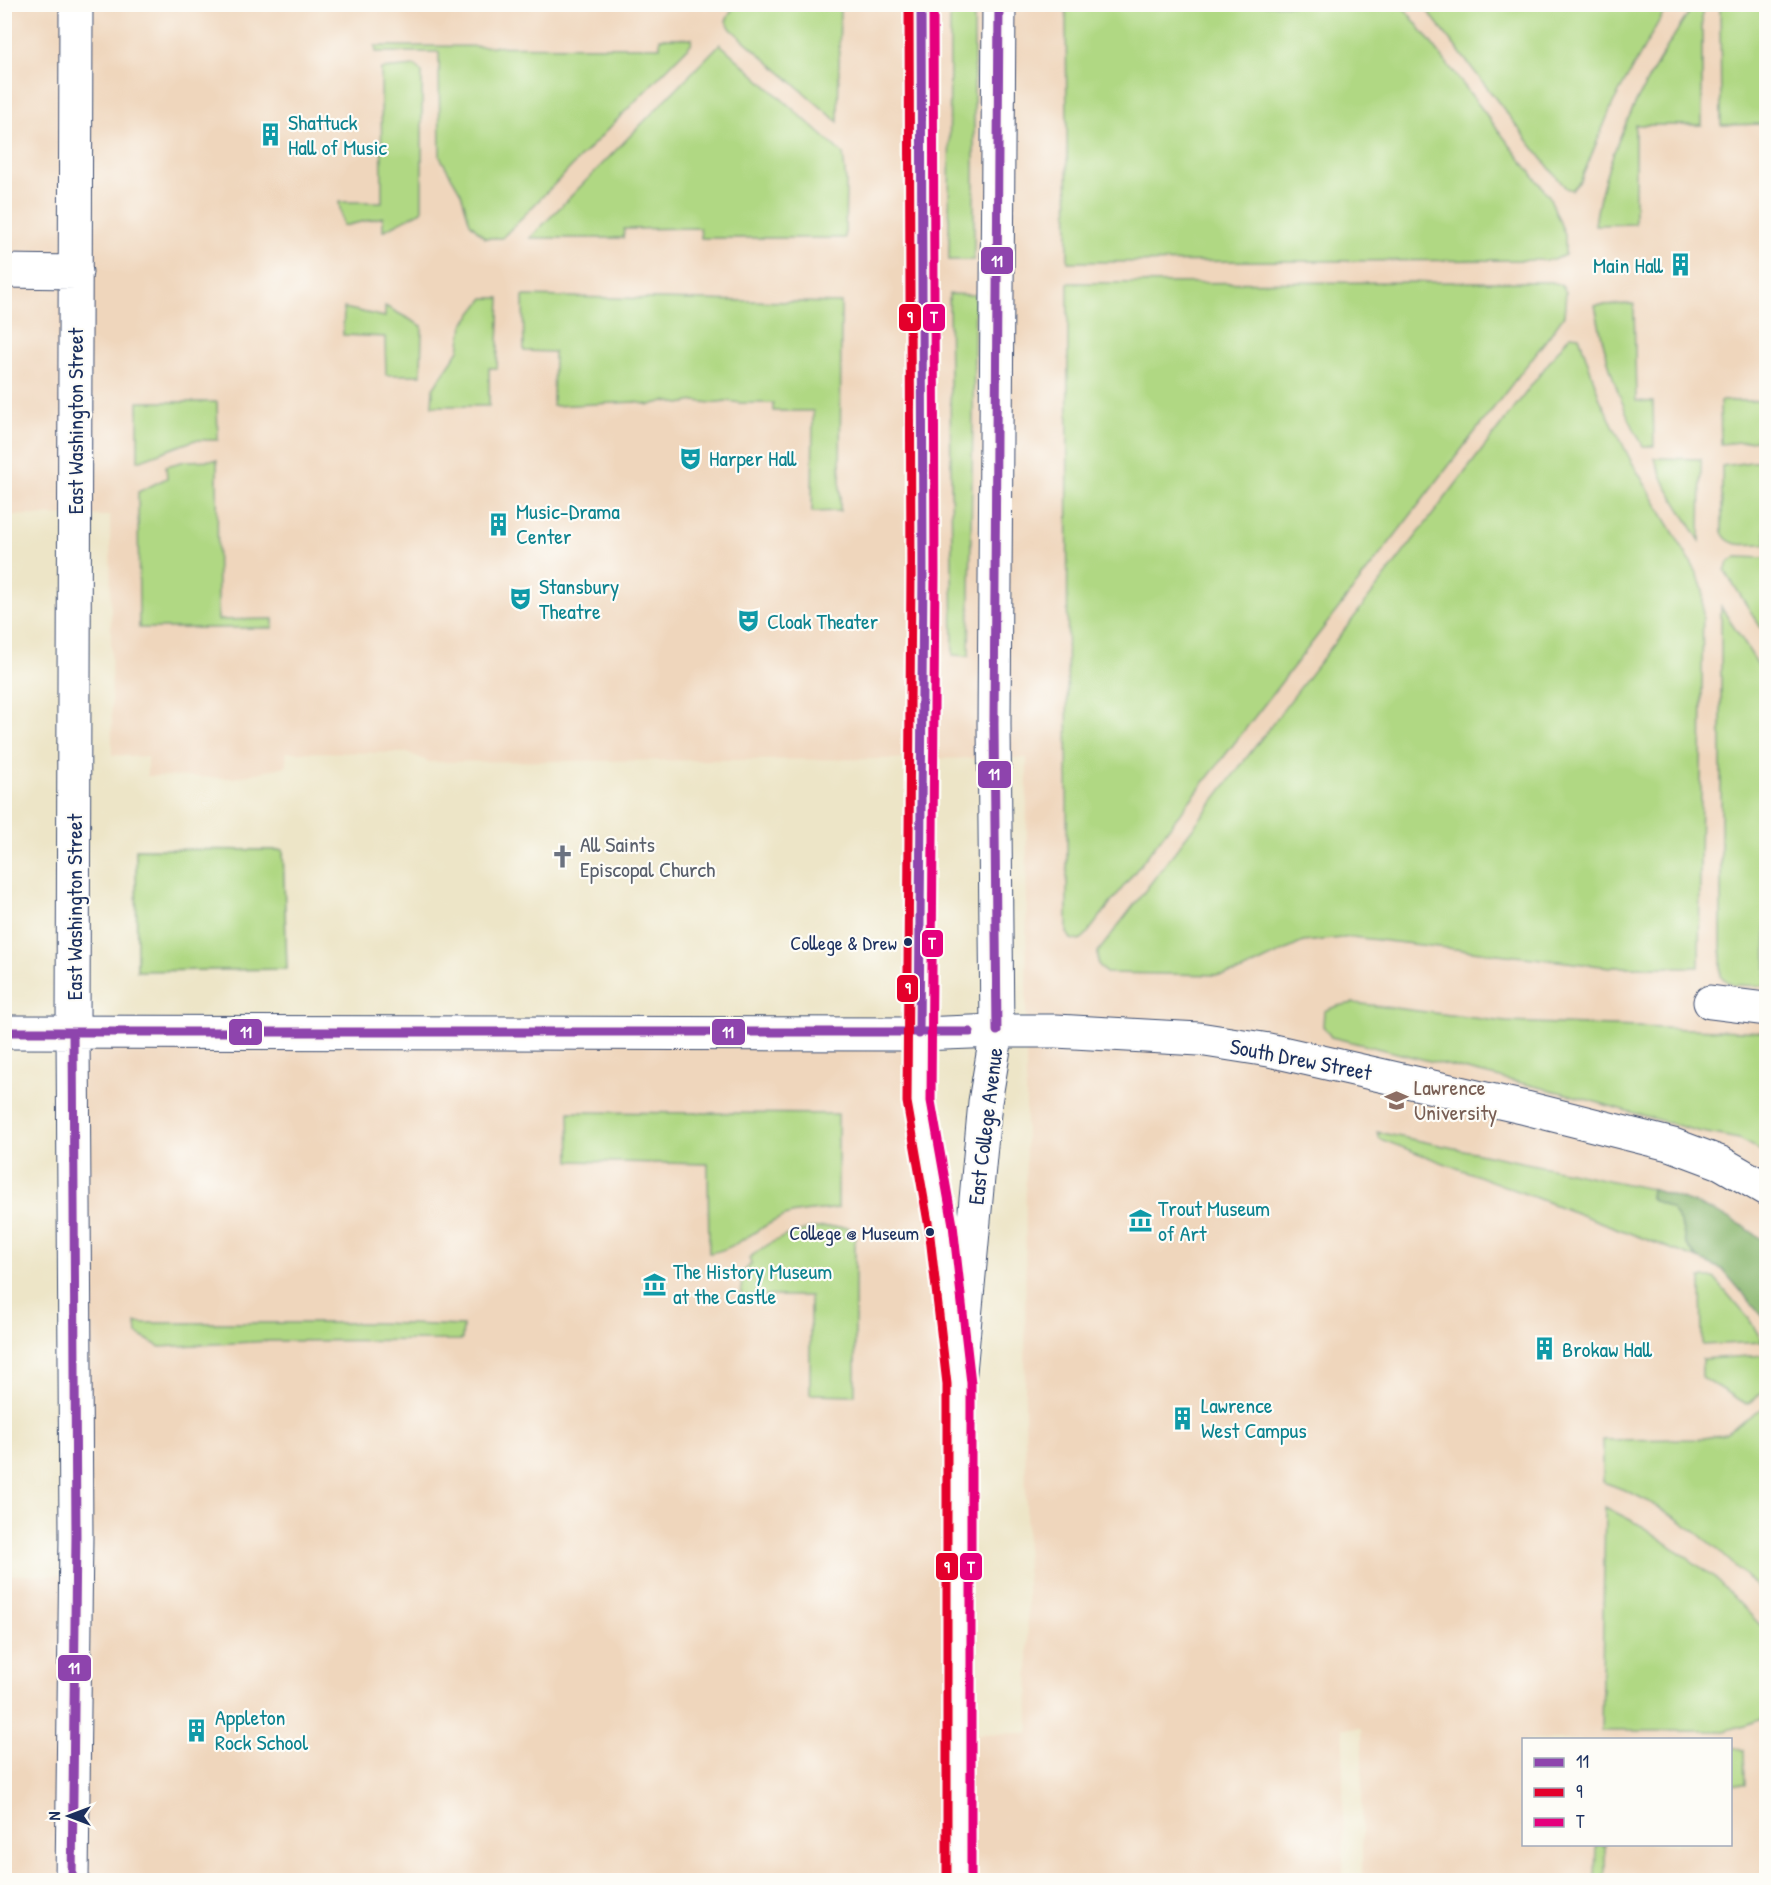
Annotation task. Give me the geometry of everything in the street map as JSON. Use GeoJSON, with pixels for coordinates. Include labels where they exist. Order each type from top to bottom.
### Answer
{"type":"FeatureCollection","features":[{"type":"Feature","properties":{"kind":"street","name":"East Washington Street"},"geometry":{"type":"LineString","coordinates":[[72,1881],[76,1536],[74,1032],[76,4]]}},
{"type":"Feature","properties":{"kind":"street","name":"East College Avenue"},"geometry":{"type":"LineString","coordinates":[[921,4],[923,574],[920,1102],[941,1226],[959,1383]]}},
{"type":"Feature","properties":{"kind":"street","name":"East College Avenue"},"geometry":{"type":"LineString","coordinates":[[958,1881],[959,1383],[985,1102],[997,1031],[993,724],[999,4]]}},
{"type":"Feature","properties":{"kind":"street"},"geometry":{"type":"LineString","coordinates":[[4,272],[76,272]]}},
{"type":"Feature","properties":{"kind":"street"},"geometry":{"type":"LineString","coordinates":[[1710,1002],[1767,1009]]}},
{"type":"Feature","properties":{"kind":"street","name":"South Drew Street"},"geometry":{"type":"LineString","coordinates":[[4,1032],[919,1034],[1056,1031],[1199,1039],[1269,1050],[1526,1108],[1672,1145],[1721,1163],[1767,1189]]}},
{"type":"Feature","properties":{"kind":"shaded area","name":"Lawrence University"},"geometry":{"type":"Polygon","coordinates":[[[5,5],[1766,5],[1766,1880],[1362,1880],[1362,1728],[1343,1728],[1343,1880],[5,1880],[5,1575],[75,1575],[73,1032],[919,1034],[959,1383],[959,1734],[1029,1733],[1025,1422],[1027,758],[429,762],[409,753],[286,752],[287,766],[235,778],[147,776],[147,757],[112,755],[110,516],[5,515],[5,5]]]}},
{"type":"Feature","properties":{"kind":"green space"},"geometry":{"type":"Polygon","coordinates":[[[735,4],[840,5],[838,122],[731,29],[726,21],[735,4]]]}},
{"type":"Feature","properties":{"kind":"green space"},"geometry":{"type":"Polygon","coordinates":[[[950,5],[974,5],[974,260],[949,260],[950,5]]]}},
{"type":"Feature","properties":{"kind":"green space"},"geometry":{"type":"Polygon","coordinates":[[[1066,5],[1402,5],[1549,196],[1565,235],[1565,255],[1554,260],[1068,262],[1066,5]]]}},
{"type":"Feature","properties":{"kind":"green space"},"geometry":{"type":"Polygon","coordinates":[[[1423,5],[1668,5],[1613,103],[1581,180],[1572,190],[1566,188],[1551,170],[1423,5]]]}},
{"type":"Feature","properties":{"kind":"green space"},"geometry":{"type":"Polygon","coordinates":[[[1694,5],[1702,5],[1702,125],[1635,125],[1635,224],[1595,225],[1600,196],[1619,138],[1646,83],[1694,5]]]}},
{"type":"Feature","properties":{"kind":"green space"},"geometry":{"type":"Polygon","coordinates":[[[1720,5],[1766,5],[1766,124],[1721,125],[1720,5]]]}},
{"type":"Feature","properties":{"kind":"green space"},"geometry":{"type":"Polygon","coordinates":[[[660,38],[692,38],[691,44],[502,238],[485,238],[470,223],[461,193],[440,157],[439,52],[376,52],[375,46],[660,47],[660,38]]]}},
{"type":"Feature","properties":{"kind":"green space"},"geometry":{"type":"Polygon","coordinates":[[[720,44],[843,154],[846,182],[845,238],[701,238],[700,228],[624,229],[623,238],[530,238],[720,44]]]}},
{"type":"Feature","properties":{"kind":"green space"},"geometry":{"type":"Polygon","coordinates":[[[416,66],[422,73],[422,211],[383,231],[383,217],[343,226],[339,202],[382,202],[381,69],[416,66]]]}},
{"type":"Feature","properties":{"kind":"green space"},"geometry":{"type":"Polygon","coordinates":[[[1551,282],[1561,285],[1566,292],[1564,315],[1550,335],[1086,935],[1079,941],[1071,939],[1067,933],[1068,283],[1551,282]]]}},
{"type":"Feature","properties":{"kind":"green space"},"geometry":{"type":"Polygon","coordinates":[[[949,294],[975,295],[969,656],[953,655],[949,294]]]}},
{"type":"Feature","properties":{"kind":"green space"},"geometry":{"type":"Polygon","coordinates":[[[523,296],[841,303],[840,511],[812,512],[813,411],[773,411],[773,403],[726,401],[711,403],[695,401],[680,404],[665,401],[650,405],[635,402],[553,406],[554,352],[524,351],[523,296]]]}},
{"type":"Feature","properties":{"kind":"green space"},"geometry":{"type":"Polygon","coordinates":[[[484,298],[500,298],[497,368],[489,368],[489,406],[432,406],[433,389],[459,350],[463,325],[484,298]]]}},
{"type":"Feature","properties":{"kind":"green space"},"geometry":{"type":"Polygon","coordinates":[[[1634,304],[1636,401],[1653,402],[1654,446],[1643,446],[1626,411],[1608,360],[1595,305],[1634,304]]]}},
{"type":"Feature","properties":{"kind":"green space"},"geometry":{"type":"Polygon","coordinates":[[[385,306],[422,326],[421,375],[386,375],[385,337],[343,335],[344,308],[385,317],[385,306]]]}},
{"type":"Feature","properties":{"kind":"green space"},"geometry":{"type":"Polygon","coordinates":[[[1570,335],[1579,336],[1600,399],[1630,459],[1696,571],[1703,590],[1699,967],[1610,967],[1352,937],[1303,942],[1242,971],[1224,975],[1106,973],[1098,964],[1098,952],[1570,335]]]}},
{"type":"Feature","properties":{"kind":"green space"},"geometry":{"type":"Polygon","coordinates":[[[1720,401],[1766,401],[1766,439],[1721,444],[1720,401]]]}},
{"type":"Feature","properties":{"kind":"green space"},"geometry":{"type":"Polygon","coordinates":[[[138,402],[217,402],[218,440],[195,440],[138,461],[138,402]]]}},
{"type":"Feature","properties":{"kind":"green space"},"geometry":{"type":"Polygon","coordinates":[[[1654,458],[1701,459],[1700,541],[1666,486],[1654,458]]]}},
{"type":"Feature","properties":{"kind":"green space"},"geometry":{"type":"Polygon","coordinates":[[[217,460],[218,620],[273,619],[273,628],[139,628],[138,492],[167,478],[166,466],[185,461],[217,460]]]}},
{"type":"Feature","properties":{"kind":"green space"},"geometry":{"type":"Polygon","coordinates":[[[1766,460],[1766,544],[1747,545],[1730,541],[1722,532],[1722,466],[1766,460]]]}},
{"type":"Feature","properties":{"kind":"green space"},"geometry":{"type":"Polygon","coordinates":[[[1737,557],[1766,558],[1766,636],[1725,571],[1728,563],[1737,557]]]}},
{"type":"Feature","properties":{"kind":"green space"},"geometry":{"type":"Polygon","coordinates":[[[1721,607],[1766,677],[1766,986],[1733,985],[1721,977],[1721,607]]]}},
{"type":"Feature","properties":{"kind":"green space"},"geometry":{"type":"Polygon","coordinates":[[[136,849],[283,850],[287,969],[137,971],[136,849]]]}},
{"type":"Feature","properties":{"kind":"green space"},"geometry":{"type":"Polygon","coordinates":[[[1354,1003],[1506,1022],[1766,1032],[1766,1154],[1739,1139],[1697,1131],[1571,1095],[1331,1037],[1323,1026],[1324,1011],[1354,1003]]]}},
{"type":"Feature","properties":{"kind":"green space"},"geometry":{"type":"Polygon","coordinates":[[[569,1112],[838,1114],[838,1208],[788,1215],[729,1247],[709,1253],[708,1164],[570,1161],[569,1112]]]}},
{"type":"Feature","properties":{"kind":"green space"},"geometry":{"type":"Polygon","coordinates":[[[1377,1132],[1651,1189],[1650,1198],[1671,1209],[1681,1223],[1686,1244],[1698,1259],[1380,1139],[1377,1132]]]}},
{"type":"Feature","properties":{"kind":"green space"},"geometry":{"type":"Polygon","coordinates":[[[1651,1189],[1697,1204],[1726,1217],[1754,1233],[1766,1243],[1766,1320],[1722,1269],[1698,1259],[1686,1244],[1681,1223],[1671,1209],[1650,1198],[1651,1189]]]}},
{"type":"Feature","properties":{"kind":"green space"},"geometry":{"type":"Polygon","coordinates":[[[848,1227],[855,1236],[855,1395],[810,1394],[810,1296],[741,1296],[742,1273],[751,1264],[749,1258],[772,1242],[808,1229],[848,1227]]]}},
{"type":"Feature","properties":{"kind":"green space"},"geometry":{"type":"Polygon","coordinates":[[[1701,1278],[1714,1278],[1749,1319],[1763,1342],[1702,1345],[1701,1278]]]}},
{"type":"Feature","properties":{"kind":"green space"},"geometry":{"type":"Polygon","coordinates":[[[136,1323],[377,1323],[463,1326],[462,1340],[270,1341],[160,1347],[137,1334],[136,1323]]]}},
{"type":"Feature","properties":{"kind":"green space"},"geometry":{"type":"Polygon","coordinates":[[[1766,1355],[1766,1390],[1747,1404],[1702,1378],[1702,1359],[1766,1355]]]}},
{"type":"Feature","properties":{"kind":"green space"},"geometry":{"type":"Polygon","coordinates":[[[1766,1406],[1766,1597],[1730,1561],[1692,1529],[1650,1502],[1603,1482],[1603,1440],[1699,1439],[1725,1434],[1766,1406]]]}},
{"type":"Feature","properties":{"kind":"green space"},"geometry":{"type":"Polygon","coordinates":[[[1605,1507],[1644,1527],[1714,1577],[1766,1631],[1766,1718],[1725,1731],[1601,1731],[1605,1507]]]}},
{"type":"Feature","properties":{"kind":"green space"},"geometry":{"type":"Polygon","coordinates":[[[1732,1748],[1744,1750],[1745,1785],[1732,1784],[1732,1748]]]}},
{"type":"Feature","properties":{"kind":"green space"},"geometry":{"type":"Polygon","coordinates":[[[1596,1846],[1605,1846],[1605,1880],[1595,1880],[1596,1846]]]}},
{"type":"Feature","properties":{"kind":"transit line","name":"9"},"geometry":{"type":"LineString","coordinates":[[909,4],[911,574],[907,1102],[929,1228],[947,1384],[947,1880]]}},
{"type":"Feature","properties":{"kind":"transit line","name":"11"},"geometry":{"type":"LineString","coordinates":[[919,1034],[923,574],[921,4]]}},
{"type":"Feature","properties":{"kind":"transit line","name":"T"},"geometry":{"type":"LineString","coordinates":[[933,4],[935,574],[931,1101],[953,1225],[971,1383],[971,1880]]}},
{"type":"Feature","properties":{"kind":"transit line","name":"11"},"geometry":{"type":"LineString","coordinates":[[997,1031],[994,724],[999,4]]}},
{"type":"Feature","properties":{"kind":"transit line","name":"11"},"geometry":{"type":"LineString","coordinates":[[4,1032],[970,1032]]}},
{"type":"Feature","properties":{"kind":"transit line","name":"11"},"geometry":{"type":"LineString","coordinates":[[72,1880],[76,1536],[73,1032]]}},
{"type":"Feature","properties":{"kind":"place","name":"Shattuck Hall of Music"},"geometry":{"type":"Point","coordinates":[270,135]}},
{"type":"Feature","properties":{"kind":"place","name":"Main Hall"},"geometry":{"type":"Point","coordinates":[1681,265]}},
{"type":"Feature","properties":{"kind":"place","name":"Harper Hall"},"geometry":{"type":"Point","coordinates":[691,458]}},
{"type":"Feature","properties":{"kind":"place","name":"Music-Drama Center"},"geometry":{"type":"Point","coordinates":[498,524]}},
{"type":"Feature","properties":{"kind":"place","name":"Stansbury Theatre"},"geometry":{"type":"Point","coordinates":[521,599]}},
{"type":"Feature","properties":{"kind":"place","name":"Cloak Theater"},"geometry":{"type":"Point","coordinates":[749,621]}},
{"type":"Feature","properties":{"kind":"place","name":"All Saints Episcopal Church"},"geometry":{"type":"Point","coordinates":[562,857]}},
{"type":"Feature","properties":{"kind":"place","name":"College & Drew"},"geometry":{"type":"Point","coordinates":[908,942]}},
{"type":"Feature","properties":{"kind":"place","name":"Lawrence University"},"geometry":{"type":"Point","coordinates":[1396,1100]}},
{"type":"Feature","properties":{"kind":"place","name":"Trout Museum of Art"},"geometry":{"type":"Point","coordinates":[1140,1221]}},
{"type":"Feature","properties":{"kind":"place","name":"College @ Museum"},"geometry":{"type":"Point","coordinates":[930,1232]}},
{"type":"Feature","properties":{"kind":"place","name":"The History Museum at the Castle"},"geometry":{"type":"Point","coordinates":[655,1284]}},
{"type":"Feature","properties":{"kind":"place","name":"Brokaw Hall"},"geometry":{"type":"Point","coordinates":[1544,1349]}},
{"type":"Feature","properties":{"kind":"place","name":"Lawrence West Campus"},"geometry":{"type":"Point","coordinates":[1183,1418]}},
{"type":"Feature","properties":{"kind":"place","name":"Appleton Rock School"},"geometry":{"type":"Point","coordinates":[197,1730]}}]}
